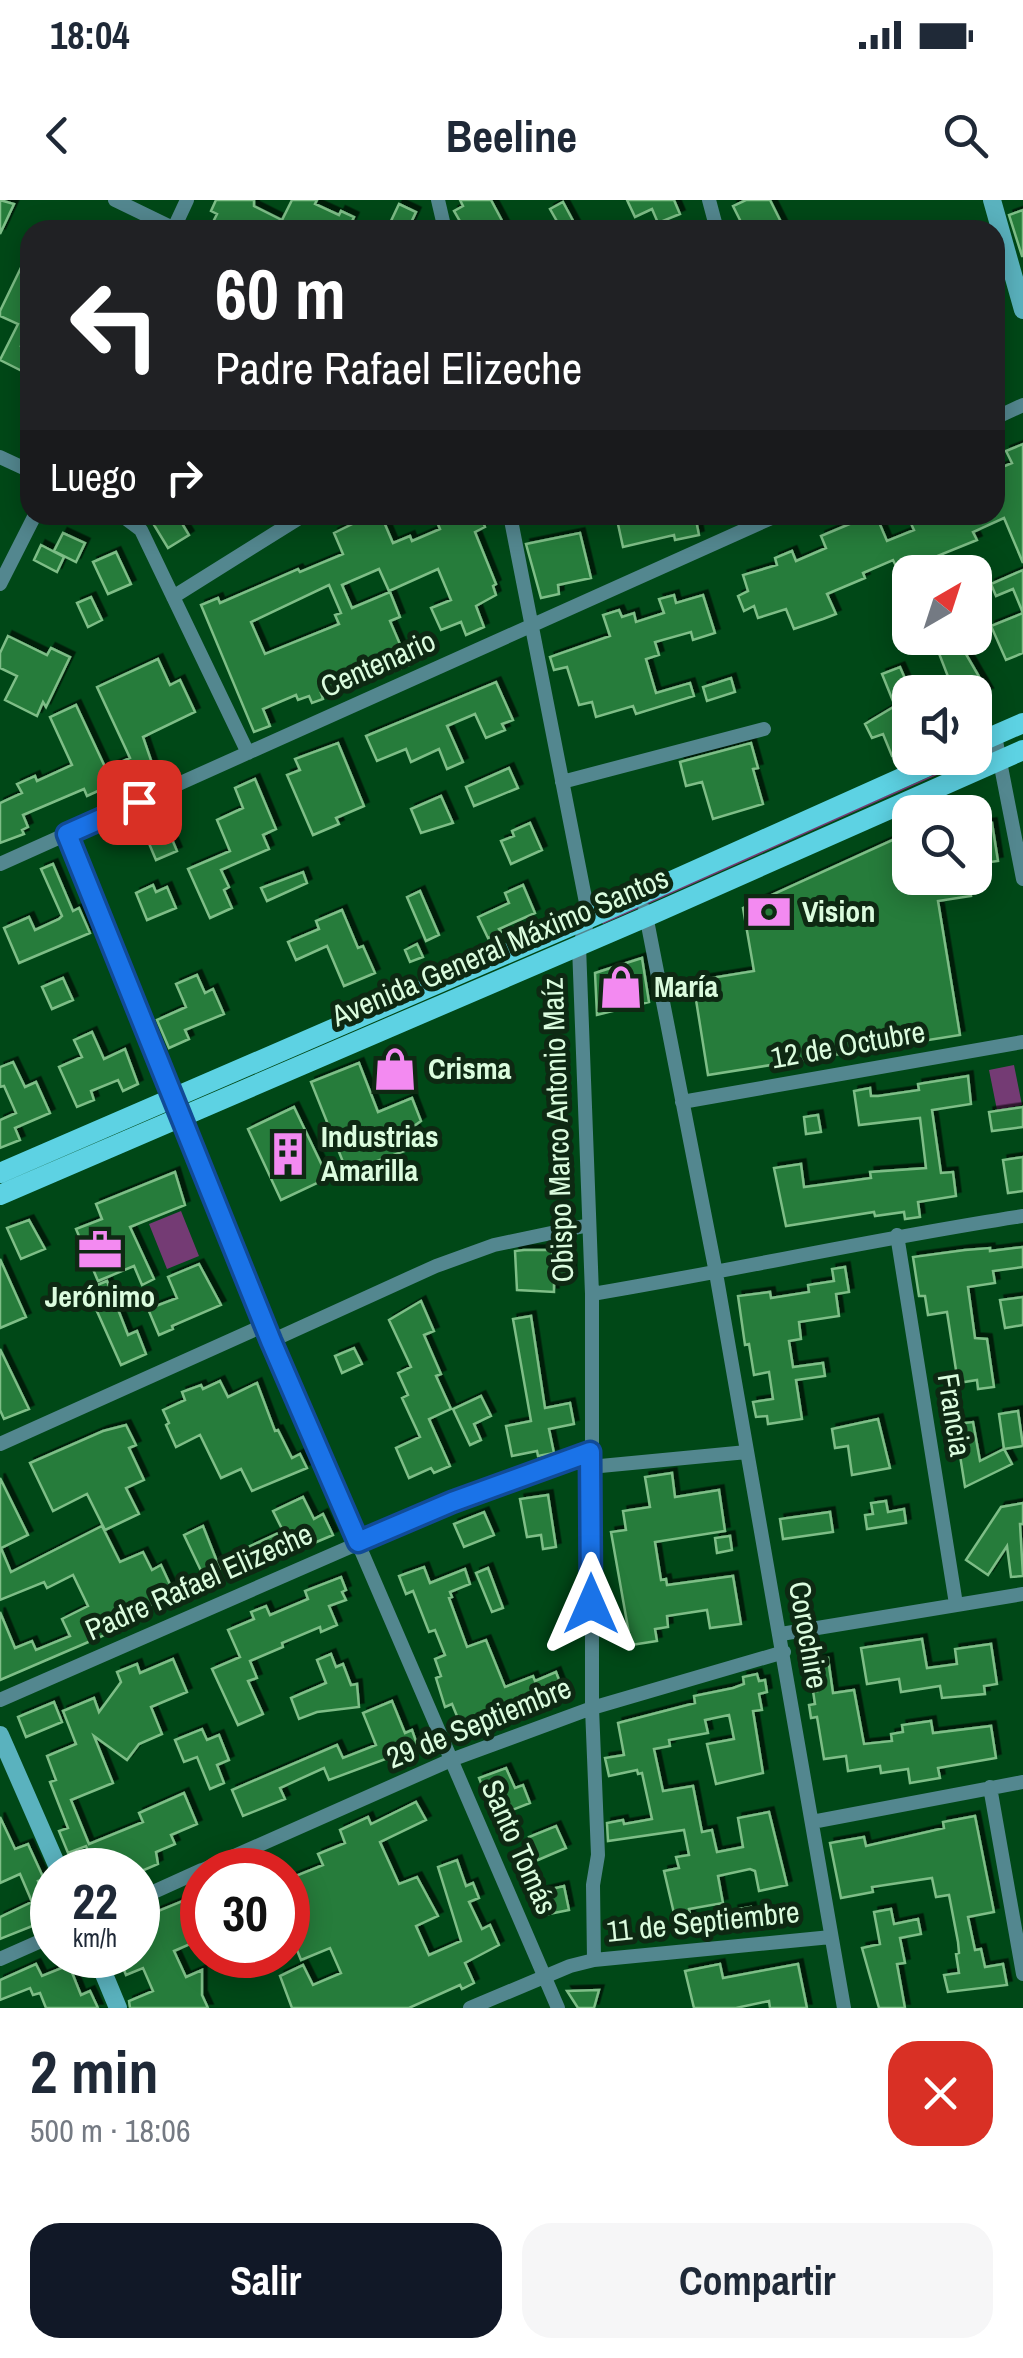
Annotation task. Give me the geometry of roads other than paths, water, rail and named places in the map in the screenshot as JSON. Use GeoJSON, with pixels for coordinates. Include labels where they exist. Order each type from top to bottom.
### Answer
{"type":"FeatureCollection","features":[{"type":"Feature","properties":{"kind":"main road"},"geometry":{"type":"LineString","coordinates":[[992,737],[1023,723]]}},
{"type":"Feature","properties":{"kind":"main road","name":"Avenida General Máximo Santos"},"geometry":{"type":"LineString","coordinates":[[0,1173],[177,1107],[580,946],[1023,750]]}},
{"type":"Feature","properties":{"kind":"main road","name":"Avenida General Máximo Santos"},"geometry":{"type":"LineString","coordinates":[[0,1195],[177,1107],[908,775]]}},
{"type":"Feature","properties":{"kind":"street"},"geometry":{"type":"LineString","coordinates":[[115,200],[156,220]]}},
{"type":"Feature","properties":{"kind":"street"},"geometry":{"type":"LineString","coordinates":[[1005,246],[1023,310]]}},
{"type":"Feature","properties":{"kind":"street"},"geometry":{"type":"LineString","coordinates":[[0,584],[29,525]]}},
{"type":"Feature","properties":{"kind":"street"},"geometry":{"type":"LineString","coordinates":[[134,525],[141,530],[248,753]]}},
{"type":"Feature","properties":{"kind":"street"},"geometry":{"type":"LineString","coordinates":[[173,598],[288,525]]}},
{"type":"Feature","properties":{"kind":"street","name":"Obispo Marco Antonio Maíz"},"geometry":{"type":"LineString","coordinates":[[512,525],[588,918],[580,946],[592,1294],[592,1708],[598,1855],[593,1885],[594,1960]]}},
{"type":"Feature","properties":{"kind":"street","name":"Centenario"},"geometry":{"type":"LineString","coordinates":[[0,864],[756,525]]}},
{"type":"Feature","properties":{"kind":"street"},"geometry":{"type":"LineString","coordinates":[[562,782],[764,730]]}},
{"type":"Feature","properties":{"kind":"street"},"geometry":{"type":"LineString","coordinates":[[992,750],[999,761],[1023,879]]}},
{"type":"Feature","properties":{"kind":"street","name":"Santo Tomás"},"geometry":{"type":"LineString","coordinates":[[67,834],[264,1326],[558,2008]]}},
{"type":"Feature","properties":{"kind":"street","name":"Corochire"},"geometry":{"type":"LineString","coordinates":[[642,894],[716,1273],[844,2008]]}},
{"type":"Feature","properties":{"kind":"street","name":"12 de Octubre"},"geometry":{"type":"LineString","coordinates":[[682,1102],[1023,1042]]}},
{"type":"Feature","properties":{"kind":"street"},"geometry":{"type":"LineString","coordinates":[[592,1294],[897,1235],[1023,1216]]}},
{"type":"Feature","properties":{"kind":"street"},"geometry":{"type":"LineString","coordinates":[[271,1341],[494,1244],[589,1225]]}},
{"type":"Feature","properties":{"kind":"street","name":"Francia"},"geometry":{"type":"LineString","coordinates":[[897,1235],[956,1604]]}},
{"type":"Feature","properties":{"kind":"street"},"geometry":{"type":"LineString","coordinates":[[0,1444],[264,1326]]}},
{"type":"Feature","properties":{"kind":"street","name":"Padre Rafael Elizeche"},"geometry":{"type":"LineString","coordinates":[[0,1700],[452,1502],[590,1460],[746,1452]]}},
{"type":"Feature","properties":{"kind":"street"},"geometry":{"type":"LineString","coordinates":[[781,1634],[1023,1594]]}},
{"type":"Feature","properties":{"kind":"street","name":"29 de Septiembre"},"geometry":{"type":"LineString","coordinates":[[253,1848],[451,1760],[592,1708],[784,1652]]}},
{"type":"Feature","properties":{"kind":"street"},"geometry":{"type":"LineString","coordinates":[[0,1736],[49,1848]]}},
{"type":"Feature","properties":{"kind":"street"},"geometry":{"type":"LineString","coordinates":[[812,1822],[1023,1782]]}},
{"type":"Feature","properties":{"kind":"street"},"geometry":{"type":"LineString","coordinates":[[990,1788],[1023,1974]]}},
{"type":"Feature","properties":{"kind":"street","name":"11 de Septiembre"},"geometry":{"type":"LineString","coordinates":[[470,2008],[594,1960],[832,1937]]}},
{"type":"Feature","properties":{"kind":"street"},"geometry":{"type":"LineString","coordinates":[[0,1959],[30,1946]]}},
{"type":"Feature","properties":{"kind":"street"},"geometry":{"type":"LineString","coordinates":[[106,1978],[118,2008]]}},
{"type":"Feature","properties":{"kind":"place","name":"Vision"},"geometry":{"type":"Point","coordinates":[769,912]}},
{"type":"Feature","properties":{"kind":"place","name":"María"},"geometry":{"type":"Point","coordinates":[621,987]}},
{"type":"Feature","properties":{"kind":"place","name":"Crisma"},"geometry":{"type":"Point","coordinates":[395,1069]}},
{"type":"Feature","properties":{"kind":"place","name":"Industrias Amarilla"},"geometry":{"type":"Point","coordinates":[288,1154]}},
{"type":"Feature","properties":{"kind":"place","name":"Jerónimo"},"geometry":{"type":"Point","coordinates":[100,1250]}}]}
